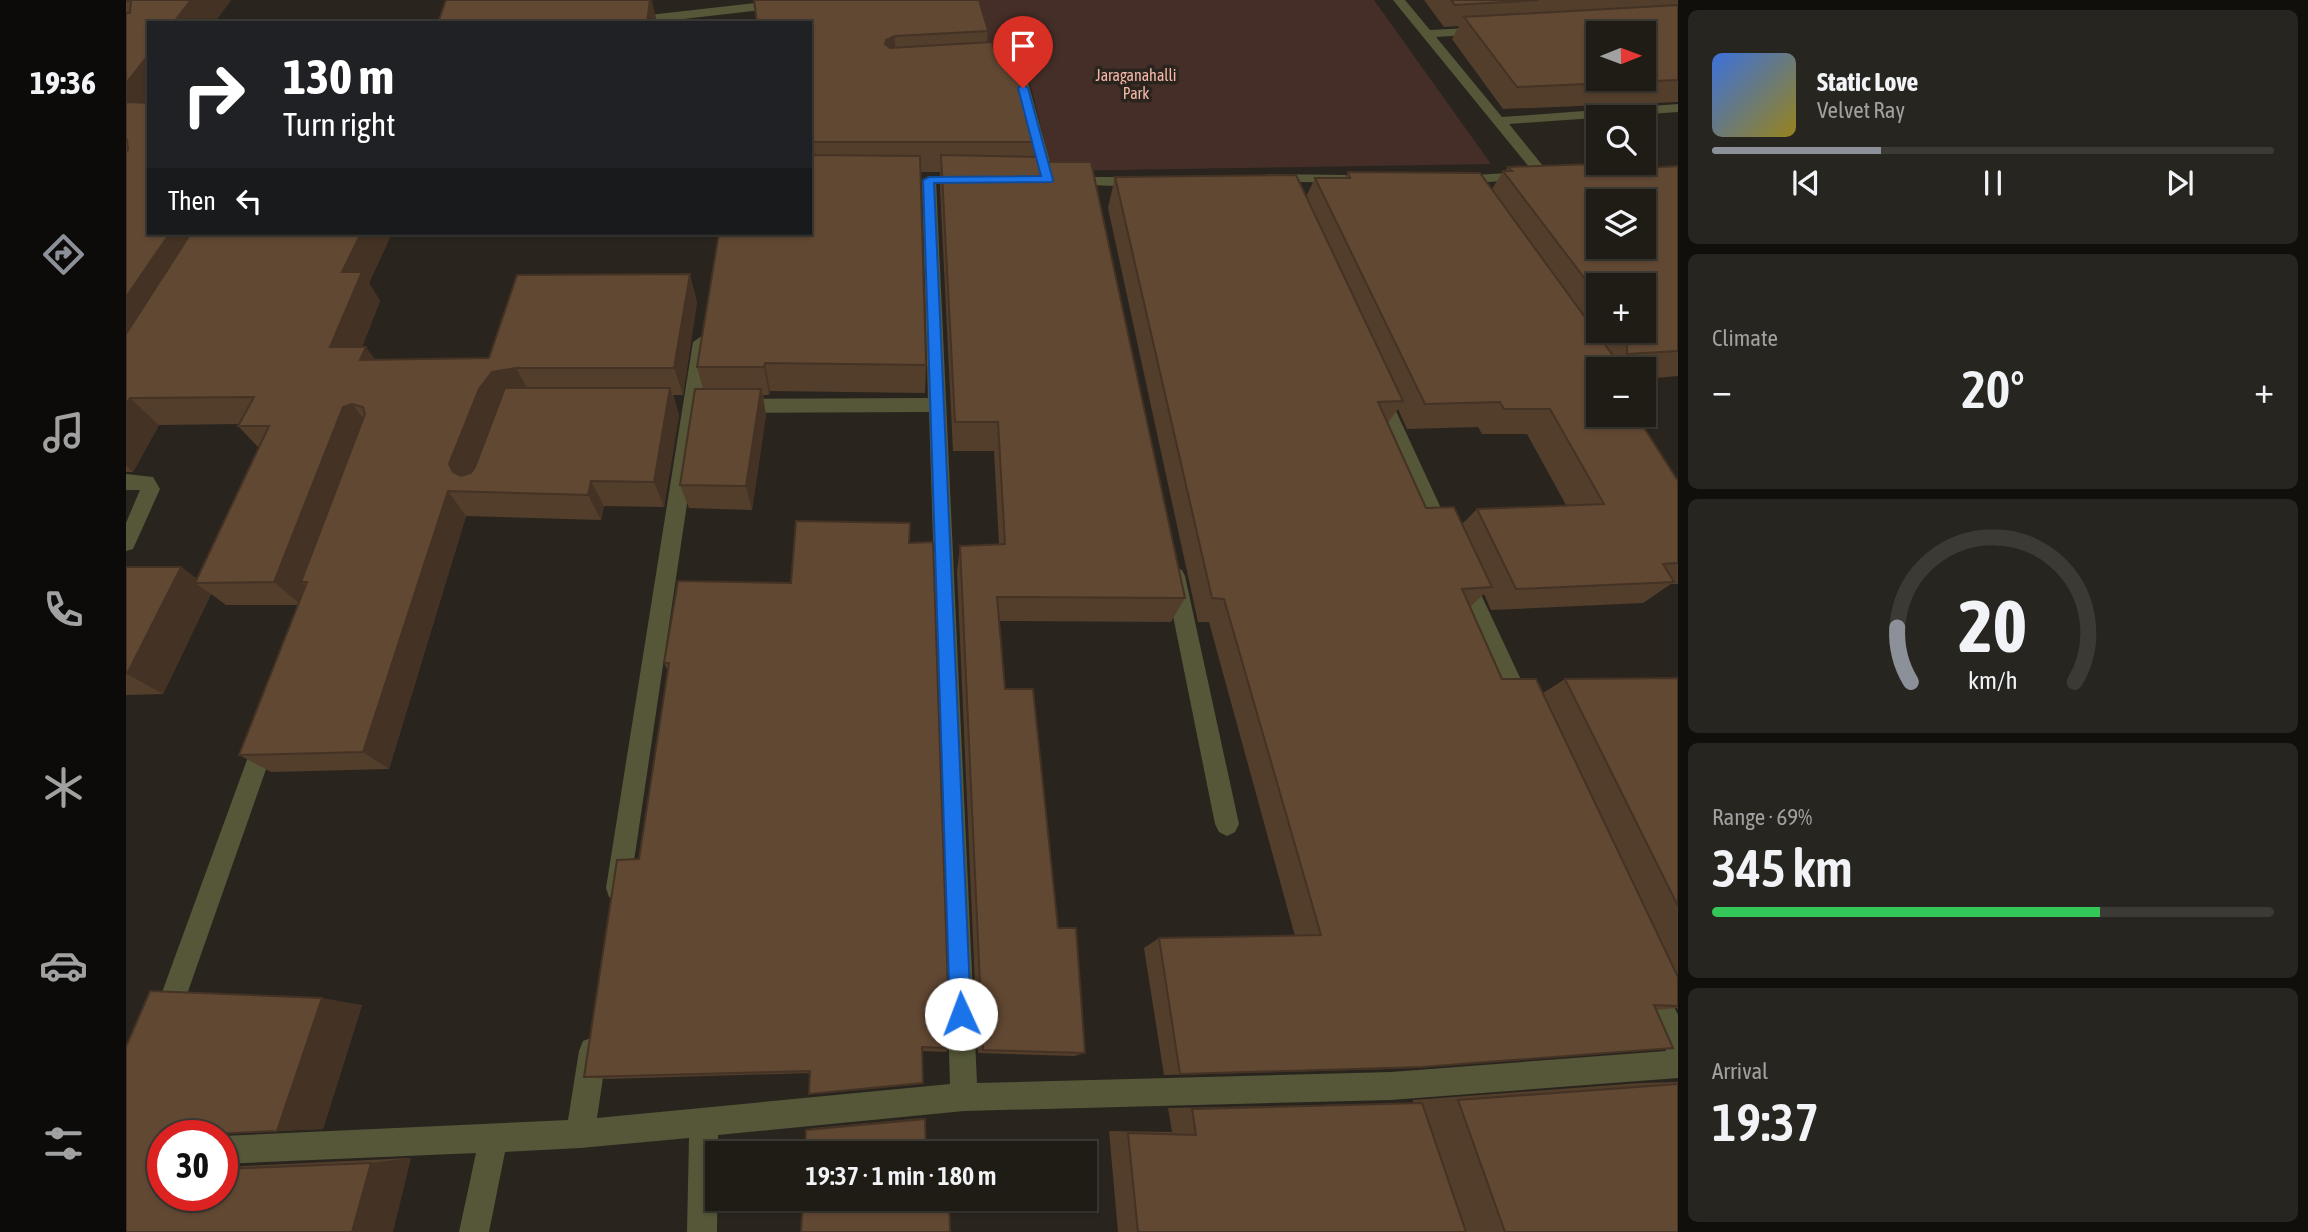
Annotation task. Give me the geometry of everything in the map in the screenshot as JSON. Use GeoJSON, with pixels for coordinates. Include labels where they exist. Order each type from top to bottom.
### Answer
{"type":"FeatureCollection","features":[{"type":"Feature","properties":{"kind":"street"},"geometry":{"type":"LineString","coordinates":[[629,21],[739,6],[813,0]]}},
{"type":"Feature","properties":{"kind":"street"},"geometry":{"type":"LineString","coordinates":[[1399,0],[1543,175]]}},
{"type":"Feature","properties":{"kind":"street"},"geometry":{"type":"LineString","coordinates":[[1429,34],[1498,30]]}},
{"type":"Feature","properties":{"kind":"street"},"geometry":{"type":"LineString","coordinates":[[1003,65],[1016,64],[1041,180],[1094,190],[1160,181]]}},
{"type":"Feature","properties":{"kind":"street"},"geometry":{"type":"LineString","coordinates":[[1499,121],[1678,108]]}},
{"type":"Feature","properties":{"kind":"street"},"geometry":{"type":"LineString","coordinates":[[1475,201],[1452,180],[1570,176]]}},
{"type":"Feature","properties":{"kind":"street"},"geometry":{"type":"LineString","coordinates":[[1280,178],[1291,203]]}},
{"type":"Feature","properties":{"kind":"street"},"geometry":{"type":"LineString","coordinates":[[1253,179],[1363,179]]}},
{"type":"Feature","properties":{"kind":"street"},"geometry":{"type":"LineString","coordinates":[[929,180],[964,1097]]}},
{"type":"Feature","properties":{"kind":"street"},"geometry":{"type":"LineString","coordinates":[[614,914],[698,406],[706,315]]}},
{"type":"Feature","properties":{"kind":"street"},"geometry":{"type":"LineString","coordinates":[[1372,379],[1528,719]]}},
{"type":"Feature","properties":{"kind":"street"},"geometry":{"type":"LineString","coordinates":[[698,406],[937,405]]}},
{"type":"Feature","properties":{"kind":"street"},"geometry":{"type":"LineString","coordinates":[[126,482],[146,482],[150,489],[126,543]]}},
{"type":"Feature","properties":{"kind":"street"},"geometry":{"type":"LineString","coordinates":[[1170,551],[1227,824]]}},
{"type":"Feature","properties":{"kind":"street"},"geometry":{"type":"LineString","coordinates":[[159,1035],[276,712]]}},
{"type":"Feature","properties":{"kind":"street"},"geometry":{"type":"LineString","coordinates":[[1643,970],[1678,1046]]}},
{"type":"Feature","properties":{"kind":"street"},"geometry":{"type":"LineString","coordinates":[[580,1134],[597,1024]]}},
{"type":"Feature","properties":{"kind":"street"},"geometry":{"type":"LineString","coordinates":[[238,1149],[580,1134],[964,1097],[1395,1099],[1678,1064]]}},
{"type":"Feature","properties":{"kind":"street"},"geometry":{"type":"LineString","coordinates":[[702,1232],[704,1123]]}},
{"type":"Feature","properties":{"kind":"street"},"geometry":{"type":"LineString","coordinates":[[474,1232],[493,1139]]}},
{"type":"Feature","properties":{"kind":"green space","name":"Jaraganahalli Park"},"geometry":{"type":"Polygon","coordinates":[[[979,0],[1374,0],[1491,164],[1052,171],[1024,59],[990,59],[979,0]]]}},
{"type":"Feature","properties":{"kind":"building"},"geometry":{"type":"Polygon","coordinates":[[[191,0],[175,21],[147,21],[147,57],[126,83],[126,13],[130,13],[131,1],[126,1],[191,0]]]}},
{"type":"Feature","properties":{"kind":"building"},"geometry":{"type":"Polygon","coordinates":[[[446,0],[650,0],[647,21],[439,21],[446,0]]]}},
{"type":"Feature","properties":{"kind":"building"},"geometry":{"type":"Polygon","coordinates":[[[754,0],[979,0],[988,31],[895,36],[886,40],[885,44],[890,48],[992,42],[994,49],[1013,49],[1037,142],[812,142],[812,21],[757,21],[754,0]]]}},
{"type":"Feature","properties":{"kind":"building"},"geometry":{"type":"Polygon","coordinates":[[[1451,0],[1538,0],[1455,5],[1451,0]]]}},
{"type":"Feature","properties":{"kind":"building"},"geometry":{"type":"Polygon","coordinates":[[[1678,5],[1678,80],[1656,81],[1656,21],[1586,21],[1586,84],[1517,87],[1464,17],[1678,5]]]}},
{"type":"Feature","properties":{"kind":"building"},"geometry":{"type":"Polygon","coordinates":[[[126,102],[147,103],[147,235],[169,235],[126,297],[128,150],[126,102]]]}},
{"type":"Feature","properties":{"kind":"building"},"geometry":{"type":"Polygon","coordinates":[[[812,155],[920,156],[926,365],[765,363],[764,367],[697,367],[719,235],[812,235],[812,155]]]}},
{"type":"Feature","properties":{"kind":"building"},"geometry":{"type":"Polygon","coordinates":[[[941,155],[1041,157],[1042,162],[1091,162],[1185,598],[997,597],[1005,689],[1033,689],[1058,928],[1076,928],[1085,1053],[983,1050],[960,546],[1005,544],[998,422],[955,422],[941,155]]]}},
{"type":"Feature","properties":{"kind":"building"},"geometry":{"type":"Polygon","coordinates":[[[1586,164],[1586,175],[1656,175],[1656,167],[1678,166],[1678,351],[1627,354],[1628,343],[1656,343],[1656,273],[1586,273],[1586,280],[1503,171],[1512,171],[1508,167],[1586,164]]]}},
{"type":"Feature","properties":{"kind":"building"},"geometry":{"type":"Polygon","coordinates":[[[1348,172],[1480,173],[1586,319],[1586,343],[1604,343],[1614,357],[1586,357],[1586,427],[1644,427],[1678,481],[1678,563],[1663,564],[1674,582],[1516,589],[1477,509],[1604,504],[1550,409],[1504,409],[1500,402],[1425,404],[1315,178],[1350,178],[1348,172]]]}},
{"type":"Feature","properties":{"kind":"building"},"geometry":{"type":"Polygon","coordinates":[[[1296,175],[1403,401],[1378,402],[1426,508],[1454,507],[1492,587],[1462,589],[1502,679],[1536,679],[1678,977],[1678,1006],[1654,1005],[1673,1048],[1422,1067],[1180,1074],[1159,938],[1321,935],[1224,599],[1212,598],[1115,177],[1296,175]]]}},
{"type":"Feature","properties":{"kind":"building"},"geometry":{"type":"Polygon","coordinates":[[[190,235],[360,235],[342,272],[362,272],[330,347],[366,347],[360,360],[489,358],[517,275],[690,274],[674,368],[516,368],[492,372],[479,389],[449,464],[453,472],[461,476],[471,473],[475,467],[505,388],[670,388],[654,482],[591,481],[588,495],[448,491],[363,752],[239,755],[307,582],[301,582],[365,414],[363,407],[352,404],[343,407],[274,582],[195,583],[269,426],[238,426],[254,397],[130,398],[126,404],[126,334],[190,235]]]}},
{"type":"Feature","properties":{"kind":"building"},"geometry":{"type":"Polygon","coordinates":[[[695,389],[761,389],[746,486],[680,485],[695,389]]]}},
{"type":"Feature","properties":{"kind":"building"},"geometry":{"type":"Polygon","coordinates":[[[796,521],[910,523],[909,543],[933,542],[950,1048],[922,1047],[923,1083],[809,1094],[810,1071],[584,1077],[617,860],[639,859],[669,663],[664,663],[678,581],[791,583],[796,521]]]}},
{"type":"Feature","properties":{"kind":"building"},"geometry":{"type":"Polygon","coordinates":[[[126,567],[181,567],[127,674],[126,674],[126,567]]]}},
{"type":"Feature","properties":{"kind":"building"},"geometry":{"type":"Polygon","coordinates":[[[1678,678],[1678,906],[1565,679],[1678,678]]]}},
{"type":"Feature","properties":{"kind":"building"},"geometry":{"type":"Polygon","coordinates":[[[150,991],[322,998],[277,1131],[238,1133],[238,1120],[147,1120],[147,1211],[238,1211],[238,1168],[371,1163],[352,1232],[126,1232],[126,1047],[150,991]]]}},
{"type":"Feature","properties":{"kind":"building"},"geometry":{"type":"Polygon","coordinates":[[[1678,1084],[1678,1232],[1505,1232],[1458,1100],[1678,1084]]]}},
{"type":"Feature","properties":{"kind":"building"},"geometry":{"type":"Polygon","coordinates":[[[1422,1103],[1466,1232],[1138,1232],[1128,1133],[1196,1135],[1192,1109],[1422,1103]]]}},
{"type":"Feature","properties":{"kind":"building"},"geometry":{"type":"Polygon","coordinates":[[[925,1119],[926,1141],[806,1141],[806,1130],[925,1119]]]}},
{"type":"Feature","properties":{"kind":"building"},"geometry":{"type":"Polygon","coordinates":[[[802,1211],[949,1211],[950,1232],[801,1232],[802,1211]]]}},
{"type":"Feature","properties":{"kind":"route"},"geometry":{"type":"LineString","coordinates":[[961,1014],[929,180],[1048,180],[1023,88]]}}]}
